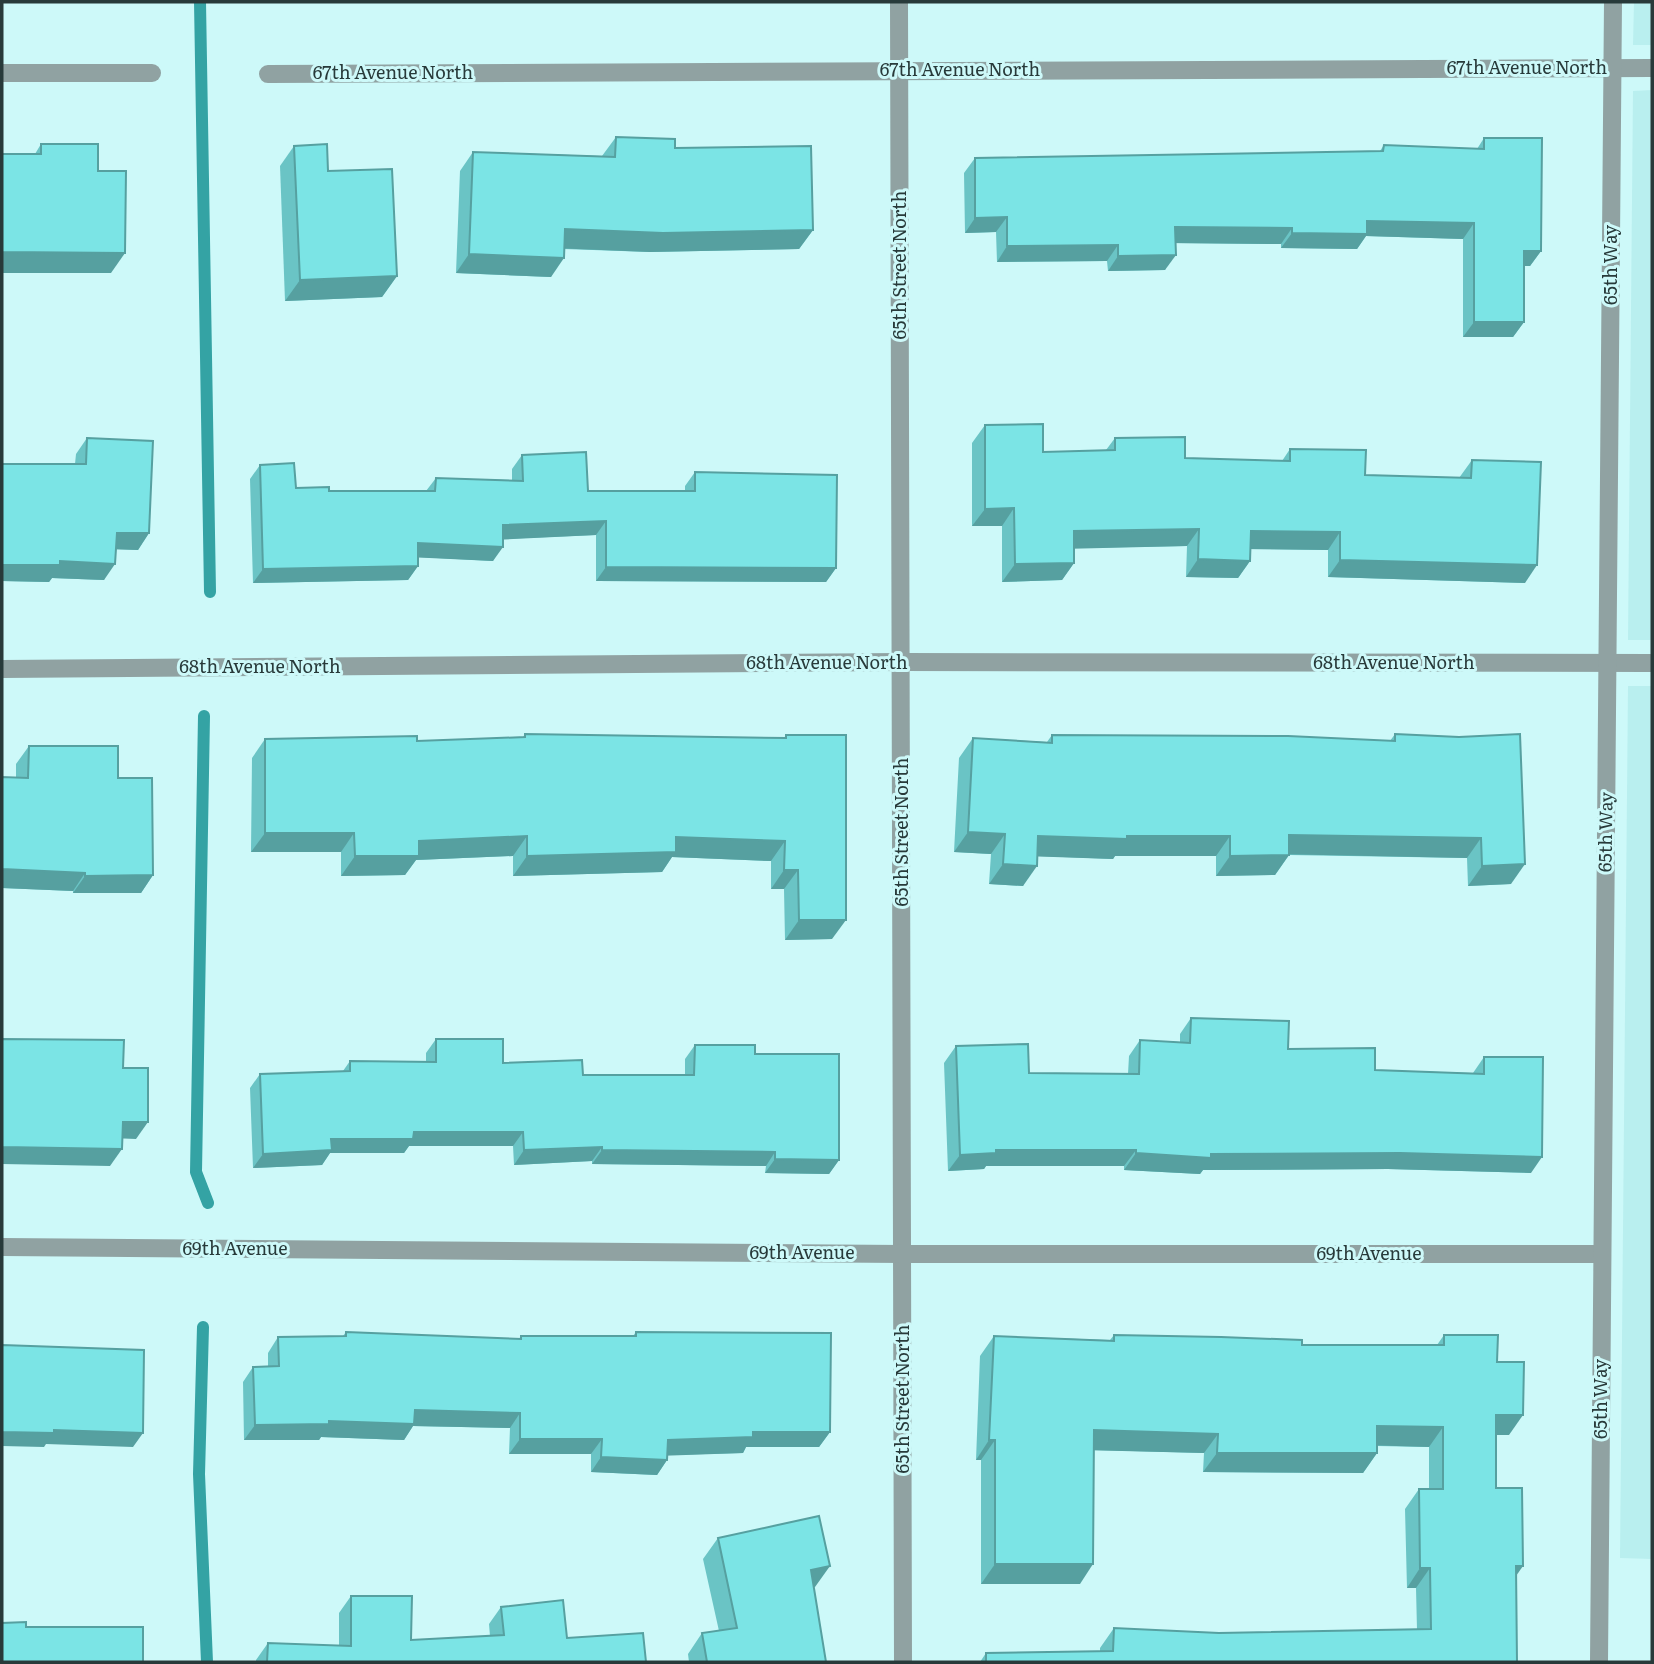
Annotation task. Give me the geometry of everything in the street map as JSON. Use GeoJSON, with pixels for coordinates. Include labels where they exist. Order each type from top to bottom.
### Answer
{"type":"FeatureCollection","features":[{"type":"Feature","properties":{"kind":"street","name":"65th Street North"},"geometry":{"type":"LineString","coordinates":[[900,2],[903,1662]]}},
{"type":"Feature","properties":{"kind":"street","name":"65th Way"},"geometry":{"type":"LineString","coordinates":[[1599,1662],[1613,2]]}},
{"type":"Feature","properties":{"kind":"street","name":"67th Avenue North"},"geometry":{"type":"LineString","coordinates":[[268,74],[1652,68]]}},
{"type":"Feature","properties":{"kind":"street"},"geometry":{"type":"LineString","coordinates":[[2,73],[152,73]]}},
{"type":"Feature","properties":{"kind":"street","name":"68th Avenue North"},"geometry":{"type":"LineString","coordinates":[[2,669],[901,662],[1652,663]]}},
{"type":"Feature","properties":{"kind":"street","name":"69th Avenue"},"geometry":{"type":"LineString","coordinates":[[2,1247],[902,1254],[1602,1254]]}},
{"type":"Feature","properties":{"kind":"shaded area"},"geometry":{"type":"Polygon","coordinates":[[[1634,2],[1652,2],[1652,45],[1633,45],[1634,2]]]}},
{"type":"Feature","properties":{"kind":"shaded area"},"geometry":{"type":"Polygon","coordinates":[[[1652,90],[1652,640],[1628,640],[1633,91],[1652,90]]]}},
{"type":"Feature","properties":{"kind":"shaded area"},"geometry":{"type":"Polygon","coordinates":[[[1628,686],[1652,686],[1652,1559],[1620,1558],[1628,686]]]}},
{"type":"Feature","properties":{"kind":"building"},"geometry":{"type":"Polygon","coordinates":[[[616,137],[675,139],[675,148],[811,146],[813,230],[663,233],[565,229],[564,258],[469,254],[473,152],[615,157],[616,137]]]}},
{"type":"Feature","properties":{"kind":"building"},"geometry":{"type":"Polygon","coordinates":[[[1484,138],[1542,138],[1541,251],[1524,251],[1524,322],[1474,322],[1474,223],[1367,221],[1367,234],[1292,233],[1292,228],[1175,227],[1176,255],[1118,256],[1118,245],[1007,246],[1007,217],[975,218],[975,158],[1383,151],[1384,145],[1484,149],[1484,138]]]}},
{"type":"Feature","properties":{"kind":"building"},"geometry":{"type":"Polygon","coordinates":[[[41,144],[98,144],[98,171],[126,171],[125,253],[2,252],[2,154],[41,154],[41,144]]]}},
{"type":"Feature","properties":{"kind":"building"},"geometry":{"type":"Polygon","coordinates":[[[327,144],[328,171],[392,169],[397,276],[300,280],[294,146],[327,144]]]}},
{"type":"Feature","properties":{"kind":"building"},"geometry":{"type":"Polygon","coordinates":[[[1043,424],[1043,452],[1115,450],[1115,438],[1185,437],[1185,458],[1290,461],[1290,449],[1366,450],[1365,475],[1471,478],[1472,460],[1541,462],[1537,565],[1340,560],[1340,532],[1251,531],[1250,561],[1198,559],[1199,529],[1074,531],[1074,563],[1015,564],[1014,508],[985,509],[985,425],[1043,424]]]}},
{"type":"Feature","properties":{"kind":"building"},"geometry":{"type":"Polygon","coordinates":[[[87,438],[153,441],[149,533],[117,533],[115,564],[60,561],[60,565],[2,565],[2,464],[86,464],[87,438]]]}},
{"type":"Feature","properties":{"kind":"building"},"geometry":{"type":"Polygon","coordinates":[[[586,452],[588,491],[695,491],[695,472],[837,475],[836,568],[606,567],[606,521],[503,525],[503,547],[418,543],[418,566],[263,569],[260,465],[294,463],[296,488],[329,487],[329,491],[435,491],[436,478],[523,481],[522,455],[586,452]]]}},
{"type":"Feature","properties":{"kind":"building"},"geometry":{"type":"Polygon","coordinates":[[[525,734],[786,738],[786,735],[846,735],[846,920],[799,920],[798,870],[784,870],[785,841],[676,837],[676,852],[527,856],[527,836],[419,841],[419,856],[355,856],[354,833],[265,833],[265,739],[417,736],[417,741],[525,737],[525,734]]]}},
{"type":"Feature","properties":{"kind":"building"},"geometry":{"type":"Polygon","coordinates":[[[1395,734],[1459,737],[1520,734],[1525,864],[1482,866],[1481,838],[1289,835],[1289,855],[1230,856],[1230,836],[1127,836],[1127,839],[1038,836],[1037,866],[1003,864],[1005,834],[968,832],[973,738],[1052,743],[1052,735],[1288,736],[1395,741],[1395,734]]]}},
{"type":"Feature","properties":{"kind":"building"},"geometry":{"type":"Polygon","coordinates":[[[29,746],[118,746],[118,778],[152,778],[153,875],[85,876],[85,873],[2,869],[2,777],[28,778],[29,746]]]}},
{"type":"Feature","properties":{"kind":"building"},"geometry":{"type":"Polygon","coordinates":[[[1191,1018],[1289,1021],[1288,1049],[1375,1048],[1375,1070],[1484,1074],[1484,1057],[1543,1057],[1542,1157],[1400,1153],[1211,1154],[1211,1158],[1136,1153],[1136,1150],[996,1150],[996,1153],[960,1155],[956,1046],[1028,1044],[1029,1073],[1139,1074],[1140,1040],[1190,1043],[1191,1018]]]}},
{"type":"Feature","properties":{"kind":"building"},"geometry":{"type":"Polygon","coordinates":[[[2,1039],[124,1040],[123,1068],[148,1068],[148,1122],[123,1122],[122,1149],[2,1147],[2,1039]]]}},
{"type":"Feature","properties":{"kind":"building"},"geometry":{"type":"Polygon","coordinates":[[[436,1039],[503,1039],[503,1063],[582,1060],[583,1075],[694,1075],[695,1045],[755,1045],[755,1054],[839,1054],[839,1160],[775,1159],[775,1152],[602,1150],[602,1147],[524,1150],[523,1132],[414,1132],[413,1139],[331,1139],[332,1150],[263,1154],[260,1074],[350,1071],[350,1061],[436,1062],[436,1039]]]}},
{"type":"Feature","properties":{"kind":"building"},"geometry":{"type":"Polygon","coordinates":[[[346,1332],[521,1339],[521,1336],[636,1336],[636,1332],[831,1333],[830,1432],[753,1432],[753,1437],[668,1440],[667,1460],[601,1457],[602,1439],[520,1439],[520,1413],[415,1410],[414,1424],[329,1421],[329,1424],[255,1425],[253,1367],[279,1366],[278,1337],[346,1336],[346,1332]]]}},
{"type":"Feature","properties":{"kind":"building"},"geometry":{"type":"Polygon","coordinates":[[[1114,1335],[1302,1340],[1302,1345],[1444,1345],[1444,1335],[1498,1335],[1497,1362],[1524,1362],[1523,1415],[1496,1415],[1496,1488],[1522,1488],[1523,1566],[1516,1566],[1517,1662],[986,1662],[986,1653],[1113,1651],[1114,1628],[1219,1633],[1431,1629],[1430,1568],[1420,1568],[1419,1489],[1443,1489],[1443,1427],[1377,1426],[1377,1453],[1217,1453],[1218,1434],[1094,1430],[1093,1564],[995,1564],[995,1440],[989,1440],[994,1336],[1114,1341],[1114,1335]]]}},
{"type":"Feature","properties":{"kind":"building"},"geometry":{"type":"Polygon","coordinates":[[[2,1345],[144,1350],[143,1433],[54,1430],[54,1433],[2,1432],[2,1345]]]}},
{"type":"Feature","properties":{"kind":"building"},"geometry":{"type":"Polygon","coordinates":[[[819,1516],[830,1566],[811,1570],[826,1662],[707,1662],[702,1633],[737,1628],[718,1538],[819,1516]]]}},
{"type":"Feature","properties":{"kind":"building"},"geometry":{"type":"Polygon","coordinates":[[[351,1596],[412,1596],[411,1640],[504,1635],[501,1607],[563,1600],[567,1638],[643,1633],[646,1662],[267,1662],[268,1643],[351,1646],[351,1596]]]}},
{"type":"Feature","properties":{"kind":"building"},"geometry":{"type":"Polygon","coordinates":[[[26,1622],[26,1627],[143,1627],[143,1662],[2,1662],[2,1623],[26,1622]]]}},
{"type":"Feature","properties":{"kind":"waterway"},"geometry":{"type":"LineString","coordinates":[[200,2],[210,592]]}},
{"type":"Feature","properties":{"kind":"waterway"},"geometry":{"type":"LineString","coordinates":[[204,716],[196,1172],[208,1203]]}},
{"type":"Feature","properties":{"kind":"waterway"},"geometry":{"type":"LineString","coordinates":[[203,1327],[199,1474],[207,1662]]}}]}
